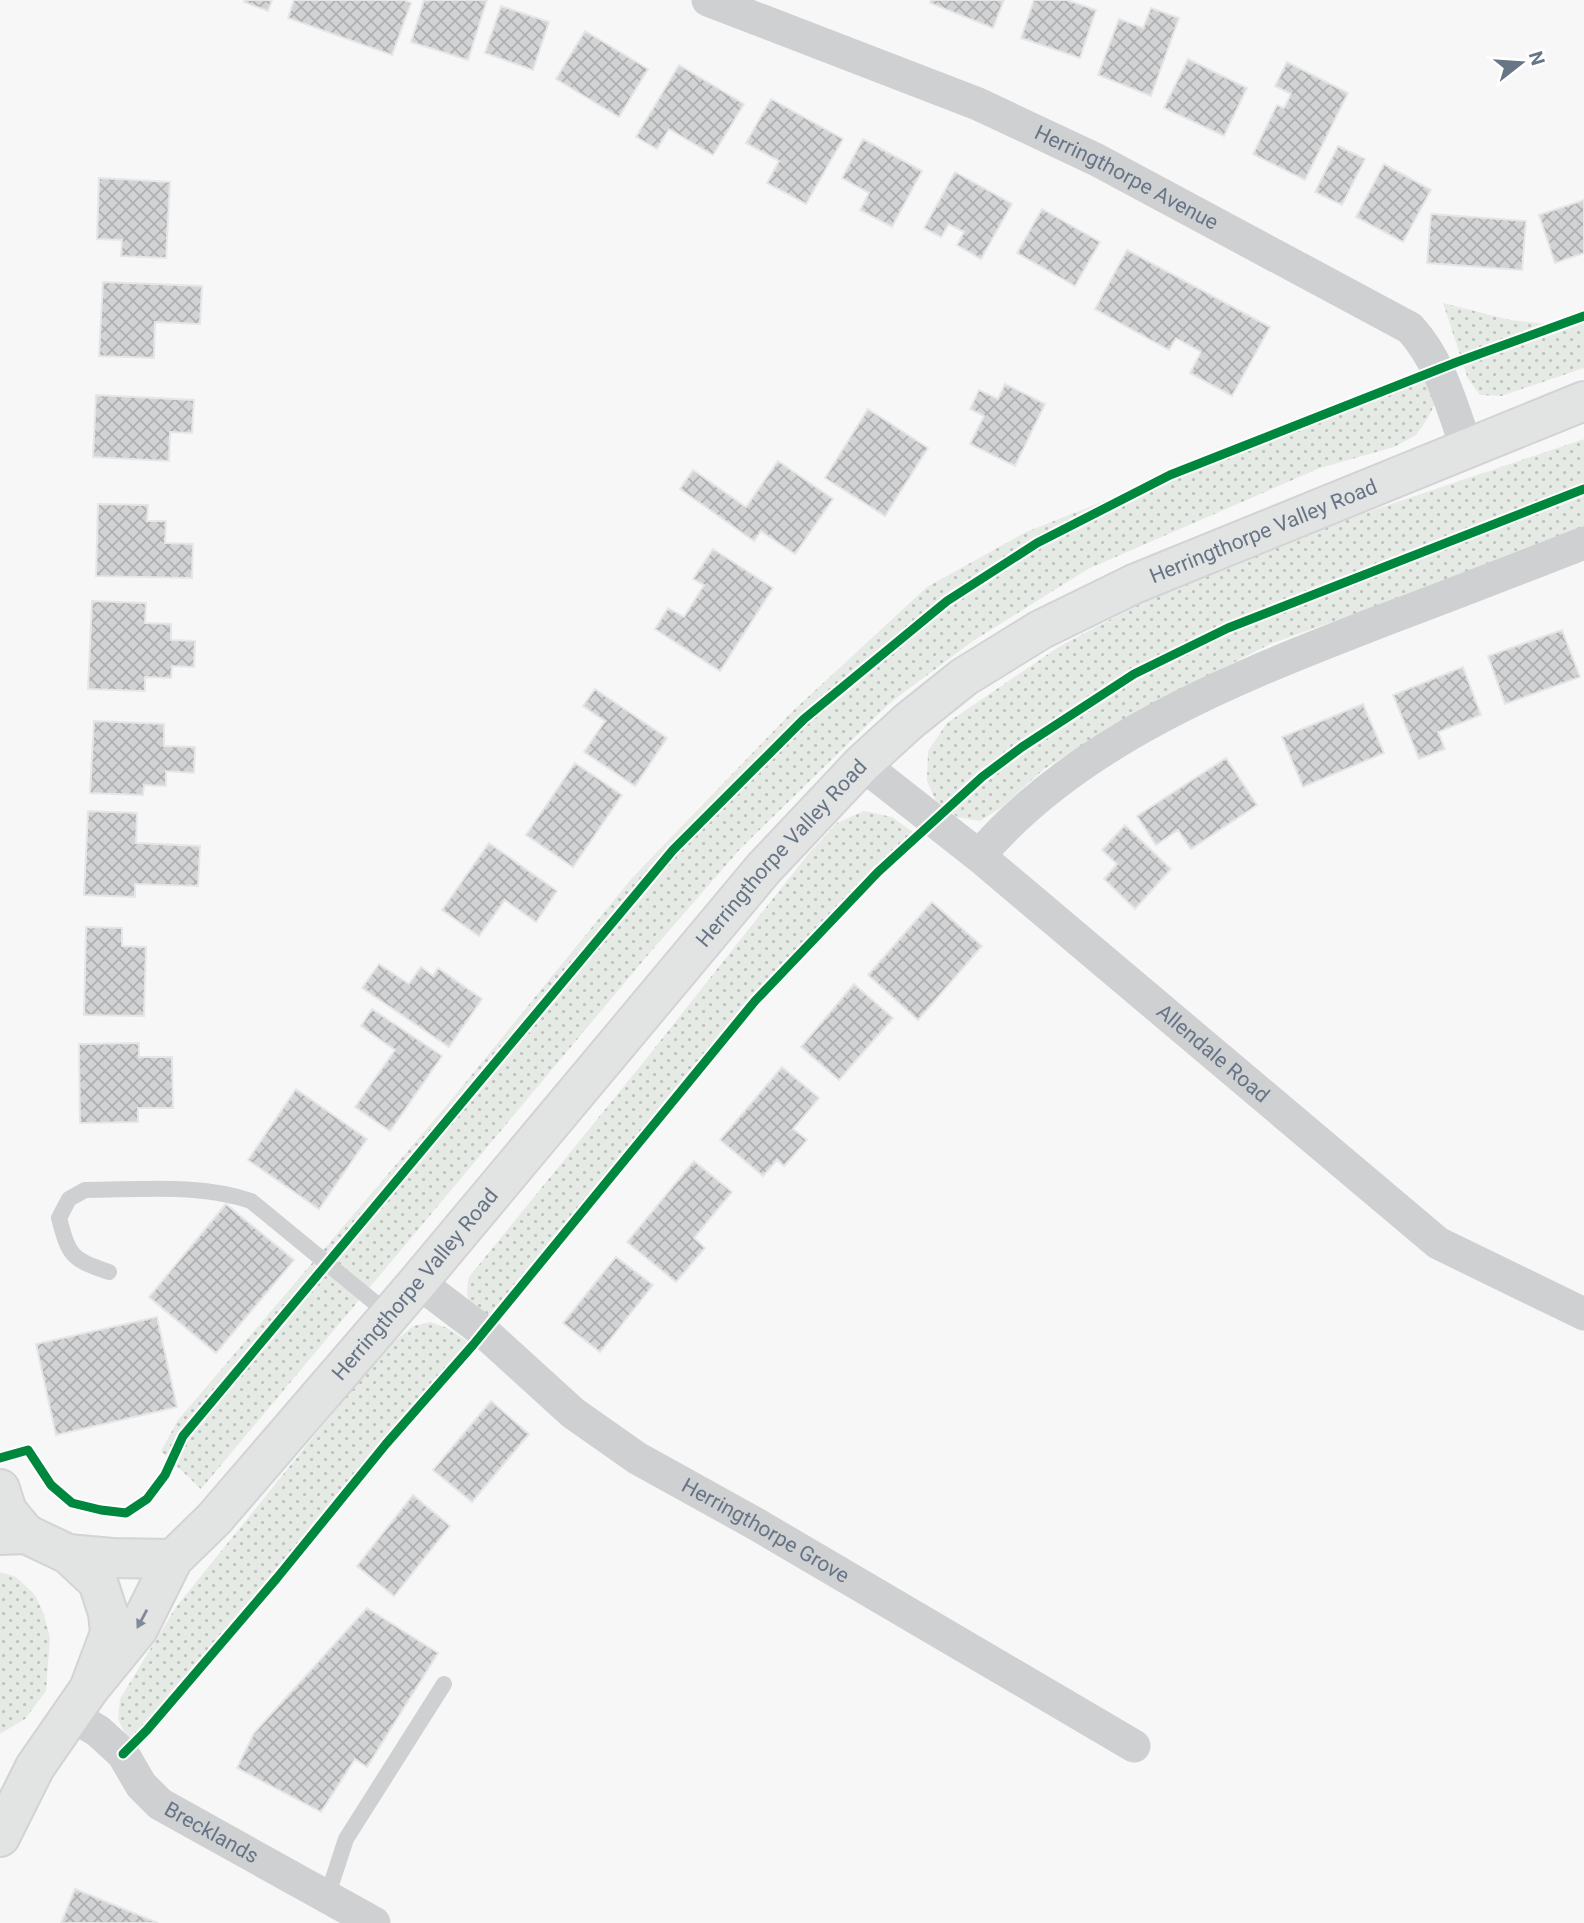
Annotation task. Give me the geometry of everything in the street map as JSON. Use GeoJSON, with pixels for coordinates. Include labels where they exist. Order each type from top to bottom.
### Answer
{"type":"FeatureCollection","features":[{"type":"Feature","properties":{"kind":"main road","name":"Herringthorpe Valley Road"},"geometry":{"type":"LineString","coordinates":[[80,1702],[138,1629],[173,1559],[214,1519],[390,1315],[764,868],[862,764],[909,720],[964,677],[1040,630],[1134,584],[1584,401]]}},
{"type":"Feature","properties":{"kind":"main road"},"geometry":{"type":"LineString","coordinates":[[0,1489],[13,1535],[68,1554],[173,1559]]}},
{"type":"Feature","properties":{"kind":"main road"},"geometry":{"type":"LineString","coordinates":[[0,1837],[35,1767],[80,1702],[110,1633],[108,1613],[97,1582],[68,1554]]}},
{"type":"Feature","properties":{"kind":"street","name":"Herringthorpe Avenue"},"geometry":{"type":"LineString","coordinates":[[708,0],[978,104],[1085,154],[1410,328],[1425,344],[1438,369],[1467,449]]}},
{"type":"Feature","properties":{"kind":"street"},"geometry":{"type":"LineString","coordinates":[[979,856],[998,834],[1048,790],[1113,744],[1180,708],[1265,666],[1584,543]]}},
{"type":"Feature","properties":{"kind":"street","name":"Allendale Road"},"geometry":{"type":"LineString","coordinates":[[862,764],[979,856],[1437,1243],[1584,1314]]}},
{"type":"Feature","properties":{"kind":"street","name":"Herringthorpe Grove"},"geometry":{"type":"LineString","coordinates":[[418,1282],[484,1332],[573,1412],[637,1458],[756,1524],[1134,1746]]}},
{"type":"Feature","properties":{"kind":"street","name":"Brecklands"},"geometry":{"type":"LineString","coordinates":[[80,1702],[98,1731],[123,1754],[141,1785],[160,1804],[374,1923]]}},
{"type":"Feature","properties":{"kind":"lane"},"geometry":{"type":"LineString","coordinates":[[108,1272],[81,1263],[66,1247],[60,1218],[69,1199],[85,1190],[194,1190],[233,1195],[251,1201],[390,1315]]}},
{"type":"Feature","properties":{"kind":"lane"},"geometry":{"type":"LineString","coordinates":[[327,1897],[346,1839],[444,1684]]}},
{"type":"Feature","properties":{"kind":"shaded area"},"geometry":{"type":"Polygon","coordinates":[[[1443,303],[1510,320],[1559,325],[1584,316],[1584,368],[1501,396],[1480,395],[1468,379],[1443,303]]]}},
{"type":"Feature","properties":{"kind":"shaded area"},"geometry":{"type":"Polygon","coordinates":[[[1429,373],[1436,401],[1416,435],[1394,447],[1320,468],[1088,569],[973,641],[891,702],[741,848],[647,956],[201,1489],[161,1451],[178,1420],[452,1099],[632,878],[794,710],[927,587],[1026,532],[1429,373]]]}},
{"type":"Feature","properties":{"kind":"shaded area"},"geometry":{"type":"Polygon","coordinates":[[[1584,439],[1584,528],[1270,644],[1146,707],[1044,769],[1002,807],[980,821],[957,817],[936,801],[927,781],[928,751],[947,723],[1060,646],[1195,575],[1317,529],[1584,439]]]}},
{"type":"Feature","properties":{"kind":"shaded area"},"geometry":{"type":"Polygon","coordinates":[[[864,811],[892,817],[917,835],[755,1001],[493,1321],[480,1312],[468,1299],[469,1277],[809,853],[837,823],[864,811]]]}},
{"type":"Feature","properties":{"kind":"shaded area"},"geometry":{"type":"Polygon","coordinates":[[[430,1322],[447,1328],[473,1345],[131,1746],[118,1719],[120,1699],[176,1607],[382,1352],[413,1326],[430,1322]]]}},
{"type":"Feature","properties":{"kind":"shaded area"},"geometry":{"type":"Polygon","coordinates":[[[0,1572],[16,1577],[35,1595],[44,1614],[50,1638],[46,1691],[25,1719],[0,1734],[0,1572]]]}},
{"type":"Feature","properties":{"kind":"building"},"geometry":{"type":"Polygon","coordinates":[[[272,0],[268,11],[244,2],[272,0]]]}},
{"type":"Feature","properties":{"kind":"building"},"geometry":{"type":"Polygon","coordinates":[[[294,0],[404,0],[411,3],[392,55],[288,18],[294,0]]]}},
{"type":"Feature","properties":{"kind":"building"},"geometry":{"type":"Polygon","coordinates":[[[424,0],[487,0],[468,60],[411,42],[424,0]]]}},
{"type":"Feature","properties":{"kind":"building"},"geometry":{"type":"Polygon","coordinates":[[[931,0],[1004,0],[993,28],[930,3],[931,0]]]}},
{"type":"Feature","properties":{"kind":"building"},"geometry":{"type":"Polygon","coordinates":[[[1034,0],[1067,0],[1096,10],[1080,58],[1021,38],[1034,0]]]}},
{"type":"Feature","properties":{"kind":"building"},"geometry":{"type":"Polygon","coordinates":[[[501,6],[549,22],[533,70],[485,53],[501,6]]]}},
{"type":"Feature","properties":{"kind":"building"},"geometry":{"type":"Polygon","coordinates":[[[1151,8],[1179,18],[1151,96],[1098,75],[1119,19],[1143,28],[1151,8]]]}},
{"type":"Feature","properties":{"kind":"building"},"geometry":{"type":"Polygon","coordinates":[[[585,31],[648,69],[619,117],[556,79],[585,31]]]}},
{"type":"Feature","properties":{"kind":"building"},"geometry":{"type":"Polygon","coordinates":[[[1188,59],[1247,88],[1224,136],[1164,108],[1188,59]]]}},
{"type":"Feature","properties":{"kind":"building"},"geometry":{"type":"Polygon","coordinates":[[[1287,62],[1348,93],[1305,180],[1253,154],[1277,105],[1284,108],[1291,94],[1275,86],[1287,62]]]}},
{"type":"Feature","properties":{"kind":"building"},"geometry":{"type":"Polygon","coordinates":[[[679,65],[744,104],[713,155],[669,129],[657,149],[636,137],[679,65]]]}},
{"type":"Feature","properties":{"kind":"building"},"geometry":{"type":"Polygon","coordinates":[[[771,99],[843,139],[806,204],[767,183],[779,161],[746,143],[771,99]]]}},
{"type":"Feature","properties":{"kind":"building"},"geometry":{"type":"Polygon","coordinates":[[[863,139],[922,171],[892,227],[860,210],[869,193],[842,178],[863,139]]]}},
{"type":"Feature","properties":{"kind":"building"},"geometry":{"type":"Polygon","coordinates":[[[1338,146],[1365,159],[1342,205],[1315,192],[1338,146]]]}},
{"type":"Feature","properties":{"kind":"building"},"geometry":{"type":"Polygon","coordinates":[[[1384,164],[1431,190],[1403,242],[1356,217],[1384,164]]]}},
{"type":"Feature","properties":{"kind":"building"},"geometry":{"type":"Polygon","coordinates":[[[955,172],[1012,204],[981,259],[957,245],[964,232],[949,224],[941,237],[924,228],[955,172]]]}},
{"type":"Feature","properties":{"kind":"building"},"geometry":{"type":"Polygon","coordinates":[[[99,178],[170,182],[166,258],[121,256],[122,240],[97,239],[99,178]]]}},
{"type":"Feature","properties":{"kind":"building"},"geometry":{"type":"Polygon","coordinates":[[[1584,200],[1584,253],[1555,263],[1539,215],[1584,200]]]}},
{"type":"Feature","properties":{"kind":"building"},"geometry":{"type":"Polygon","coordinates":[[[1042,209],[1100,242],[1075,286],[1017,253],[1042,209]]]}},
{"type":"Feature","properties":{"kind":"building"},"geometry":{"type":"Polygon","coordinates":[[[1431,214],[1526,221],[1522,270],[1427,263],[1431,214]]]}},
{"type":"Feature","properties":{"kind":"building"},"geometry":{"type":"Polygon","coordinates":[[[1127,250],[1270,327],[1232,396],[1190,373],[1201,352],[1176,338],[1169,350],[1095,309],[1127,250]]]}},
{"type":"Feature","properties":{"kind":"building"},"geometry":{"type":"Polygon","coordinates":[[[103,282],[202,286],[200,324],[155,322],[154,358],[99,356],[103,282]]]}},
{"type":"Feature","properties":{"kind":"building"},"geometry":{"type":"Polygon","coordinates":[[[1005,384],[1045,404],[1015,466],[970,444],[984,416],[970,409],[979,390],[998,399],[1005,384]]]}},
{"type":"Feature","properties":{"kind":"building"},"geometry":{"type":"Polygon","coordinates":[[[96,395],[194,400],[192,433],[170,432],[169,461],[93,457],[96,395]]]}},
{"type":"Feature","properties":{"kind":"building"},"geometry":{"type":"Polygon","coordinates":[[[868,409],[928,448],[885,516],[825,478],[868,409]]]}},
{"type":"Feature","properties":{"kind":"building"},"geometry":{"type":"Polygon","coordinates":[[[778,461],[833,499],[795,554],[761,531],[754,541],[680,489],[693,470],[746,507],[778,461]]]}},
{"type":"Feature","properties":{"kind":"building"},"geometry":{"type":"Polygon","coordinates":[[[98,504],[148,505],[147,521],[166,521],[165,543],[193,544],[192,578],[96,576],[98,504]]]}},
{"type":"Feature","properties":{"kind":"building"},"geometry":{"type":"Polygon","coordinates":[[[713,549],[773,588],[720,671],[655,629],[668,608],[684,617],[704,585],[693,579],[713,549]]]}},
{"type":"Feature","properties":{"kind":"building"},"geometry":{"type":"Polygon","coordinates":[[[92,601],[146,603],[145,623],[171,624],[171,640],[195,641],[194,667],[172,666],[171,678],[145,677],[145,691],[88,689],[92,601]]]}},
{"type":"Feature","properties":{"kind":"building"},"geometry":{"type":"Polygon","coordinates":[[[1562,630],[1580,677],[1505,704],[1488,656],[1562,630]]]}},
{"type":"Feature","properties":{"kind":"building"},"geometry":{"type":"Polygon","coordinates":[[[1463,667],[1481,715],[1438,732],[1445,749],[1419,759],[1393,695],[1463,667]]]}},
{"type":"Feature","properties":{"kind":"building"},"geometry":{"type":"Polygon","coordinates":[[[595,689],[667,738],[635,786],[584,752],[605,721],[583,706],[595,689]]]}},
{"type":"Feature","properties":{"kind":"building"},"geometry":{"type":"Polygon","coordinates":[[[1363,704],[1384,753],[1303,787],[1282,737],[1363,704]]]}},
{"type":"Feature","properties":{"kind":"building"},"geometry":{"type":"Polygon","coordinates":[[[94,721],[164,724],[164,746],[195,747],[194,773],[166,771],[166,786],[144,785],[143,795],[90,793],[94,721]]]}},
{"type":"Feature","properties":{"kind":"building"},"geometry":{"type":"Polygon","coordinates":[[[1226,758],[1257,805],[1191,849],[1178,830],[1156,845],[1137,816],[1226,758]]]}},
{"type":"Feature","properties":{"kind":"building"},"geometry":{"type":"Polygon","coordinates":[[[575,763],[622,795],[573,867],[526,835],[575,763]]]}},
{"type":"Feature","properties":{"kind":"building"},"geometry":{"type":"Polygon","coordinates":[[[88,811],[137,813],[136,843],[200,846],[198,886],[135,884],[135,897],[84,895],[88,811]]]}},
{"type":"Feature","properties":{"kind":"building"},"geometry":{"type":"Polygon","coordinates":[[[1125,825],[1171,869],[1135,909],[1104,879],[1117,864],[1102,850],[1125,825]]]}},
{"type":"Feature","properties":{"kind":"building"},"geometry":{"type":"Polygon","coordinates":[[[489,843],[557,891],[536,922],[505,900],[479,936],[442,910],[489,843]]]}},
{"type":"Feature","properties":{"kind":"building"},"geometry":{"type":"Polygon","coordinates":[[[932,902],[982,946],[918,1020],[868,975],[932,902]]]}},
{"type":"Feature","properties":{"kind":"building"},"geometry":{"type":"Polygon","coordinates":[[[86,927],[122,928],[122,946],[146,947],[144,1016],[84,1015],[86,927]]]}},
{"type":"Feature","properties":{"kind":"building"},"geometry":{"type":"Polygon","coordinates":[[[379,964],[409,984],[421,967],[433,976],[438,968],[482,999],[449,1047],[362,988],[379,964]]]}},
{"type":"Feature","properties":{"kind":"building"},"geometry":{"type":"Polygon","coordinates":[[[854,984],[893,1018],[839,1080],[801,1047],[854,984]]]}},
{"type":"Feature","properties":{"kind":"building"},"geometry":{"type":"Polygon","coordinates":[[[372,1009],[442,1056],[390,1131],[355,1107],[395,1050],[361,1026],[372,1009]]]}},
{"type":"Feature","properties":{"kind":"building"},"geometry":{"type":"Polygon","coordinates":[[[139,1043],[139,1057],[172,1057],[173,1108],[138,1108],[138,1122],[80,1123],[79,1044],[139,1043]]]}},
{"type":"Feature","properties":{"kind":"building"},"geometry":{"type":"Polygon","coordinates":[[[782,1067],[819,1098],[793,1129],[807,1140],[784,1166],[777,1160],[763,1176],[720,1140],[782,1067]]]}},
{"type":"Feature","properties":{"kind":"building"},"geometry":{"type":"Polygon","coordinates":[[[296,1089],[367,1139],[319,1209],[248,1160],[296,1089]]]}},
{"type":"Feature","properties":{"kind":"building"},"geometry":{"type":"Polygon","coordinates":[[[694,1161],[732,1192],[694,1238],[705,1248],[676,1282],[627,1242],[694,1161]]]}},
{"type":"Feature","properties":{"kind":"building"},"geometry":{"type":"Polygon","coordinates":[[[226,1204],[294,1260],[216,1353],[149,1297],[226,1204]]]}},
{"type":"Feature","properties":{"kind":"building"},"geometry":{"type":"Polygon","coordinates":[[[616,1257],[653,1285],[600,1352],[563,1323],[616,1257]]]}},
{"type":"Feature","properties":{"kind":"building"},"geometry":{"type":"Polygon","coordinates":[[[157,1317],[177,1407],[56,1435],[36,1344],[157,1317]]]}},
{"type":"Feature","properties":{"kind":"building"},"geometry":{"type":"Polygon","coordinates":[[[491,1401],[529,1434],[472,1502],[433,1470],[491,1401]]]}},
{"type":"Feature","properties":{"kind":"building"},"geometry":{"type":"Polygon","coordinates":[[[413,1495],[450,1526],[394,1596],[357,1566],[413,1495]]]}},
{"type":"Feature","properties":{"kind":"building"},"geometry":{"type":"Polygon","coordinates":[[[367,1608],[438,1653],[367,1767],[355,1759],[321,1812],[237,1768],[254,1733],[367,1608]]]}},
{"type":"Feature","properties":{"kind":"building"},"geometry":{"type":"Polygon","coordinates":[[[75,1889],[158,1923],[61,1923],[75,1889]]]}},
{"type":"Feature","properties":{"kind":"cycle path"},"geometry":{"type":"LineString","coordinates":[[0,1458],[28,1450],[51,1485],[72,1503],[126,1513],[147,1499],[165,1475],[183,1436],[673,850],[804,719],[947,601],[1037,543],[1170,475],[1457,362],[1584,316]]}},
{"type":"Feature","properties":{"kind":"cycle path"},"geometry":{"type":"LineString","coordinates":[[123,1754],[147,1730],[277,1578],[386,1444],[473,1345],[755,1001],[878,872],[982,777],[1022,747],[1134,674],[1228,628],[1584,489]]}}]}
